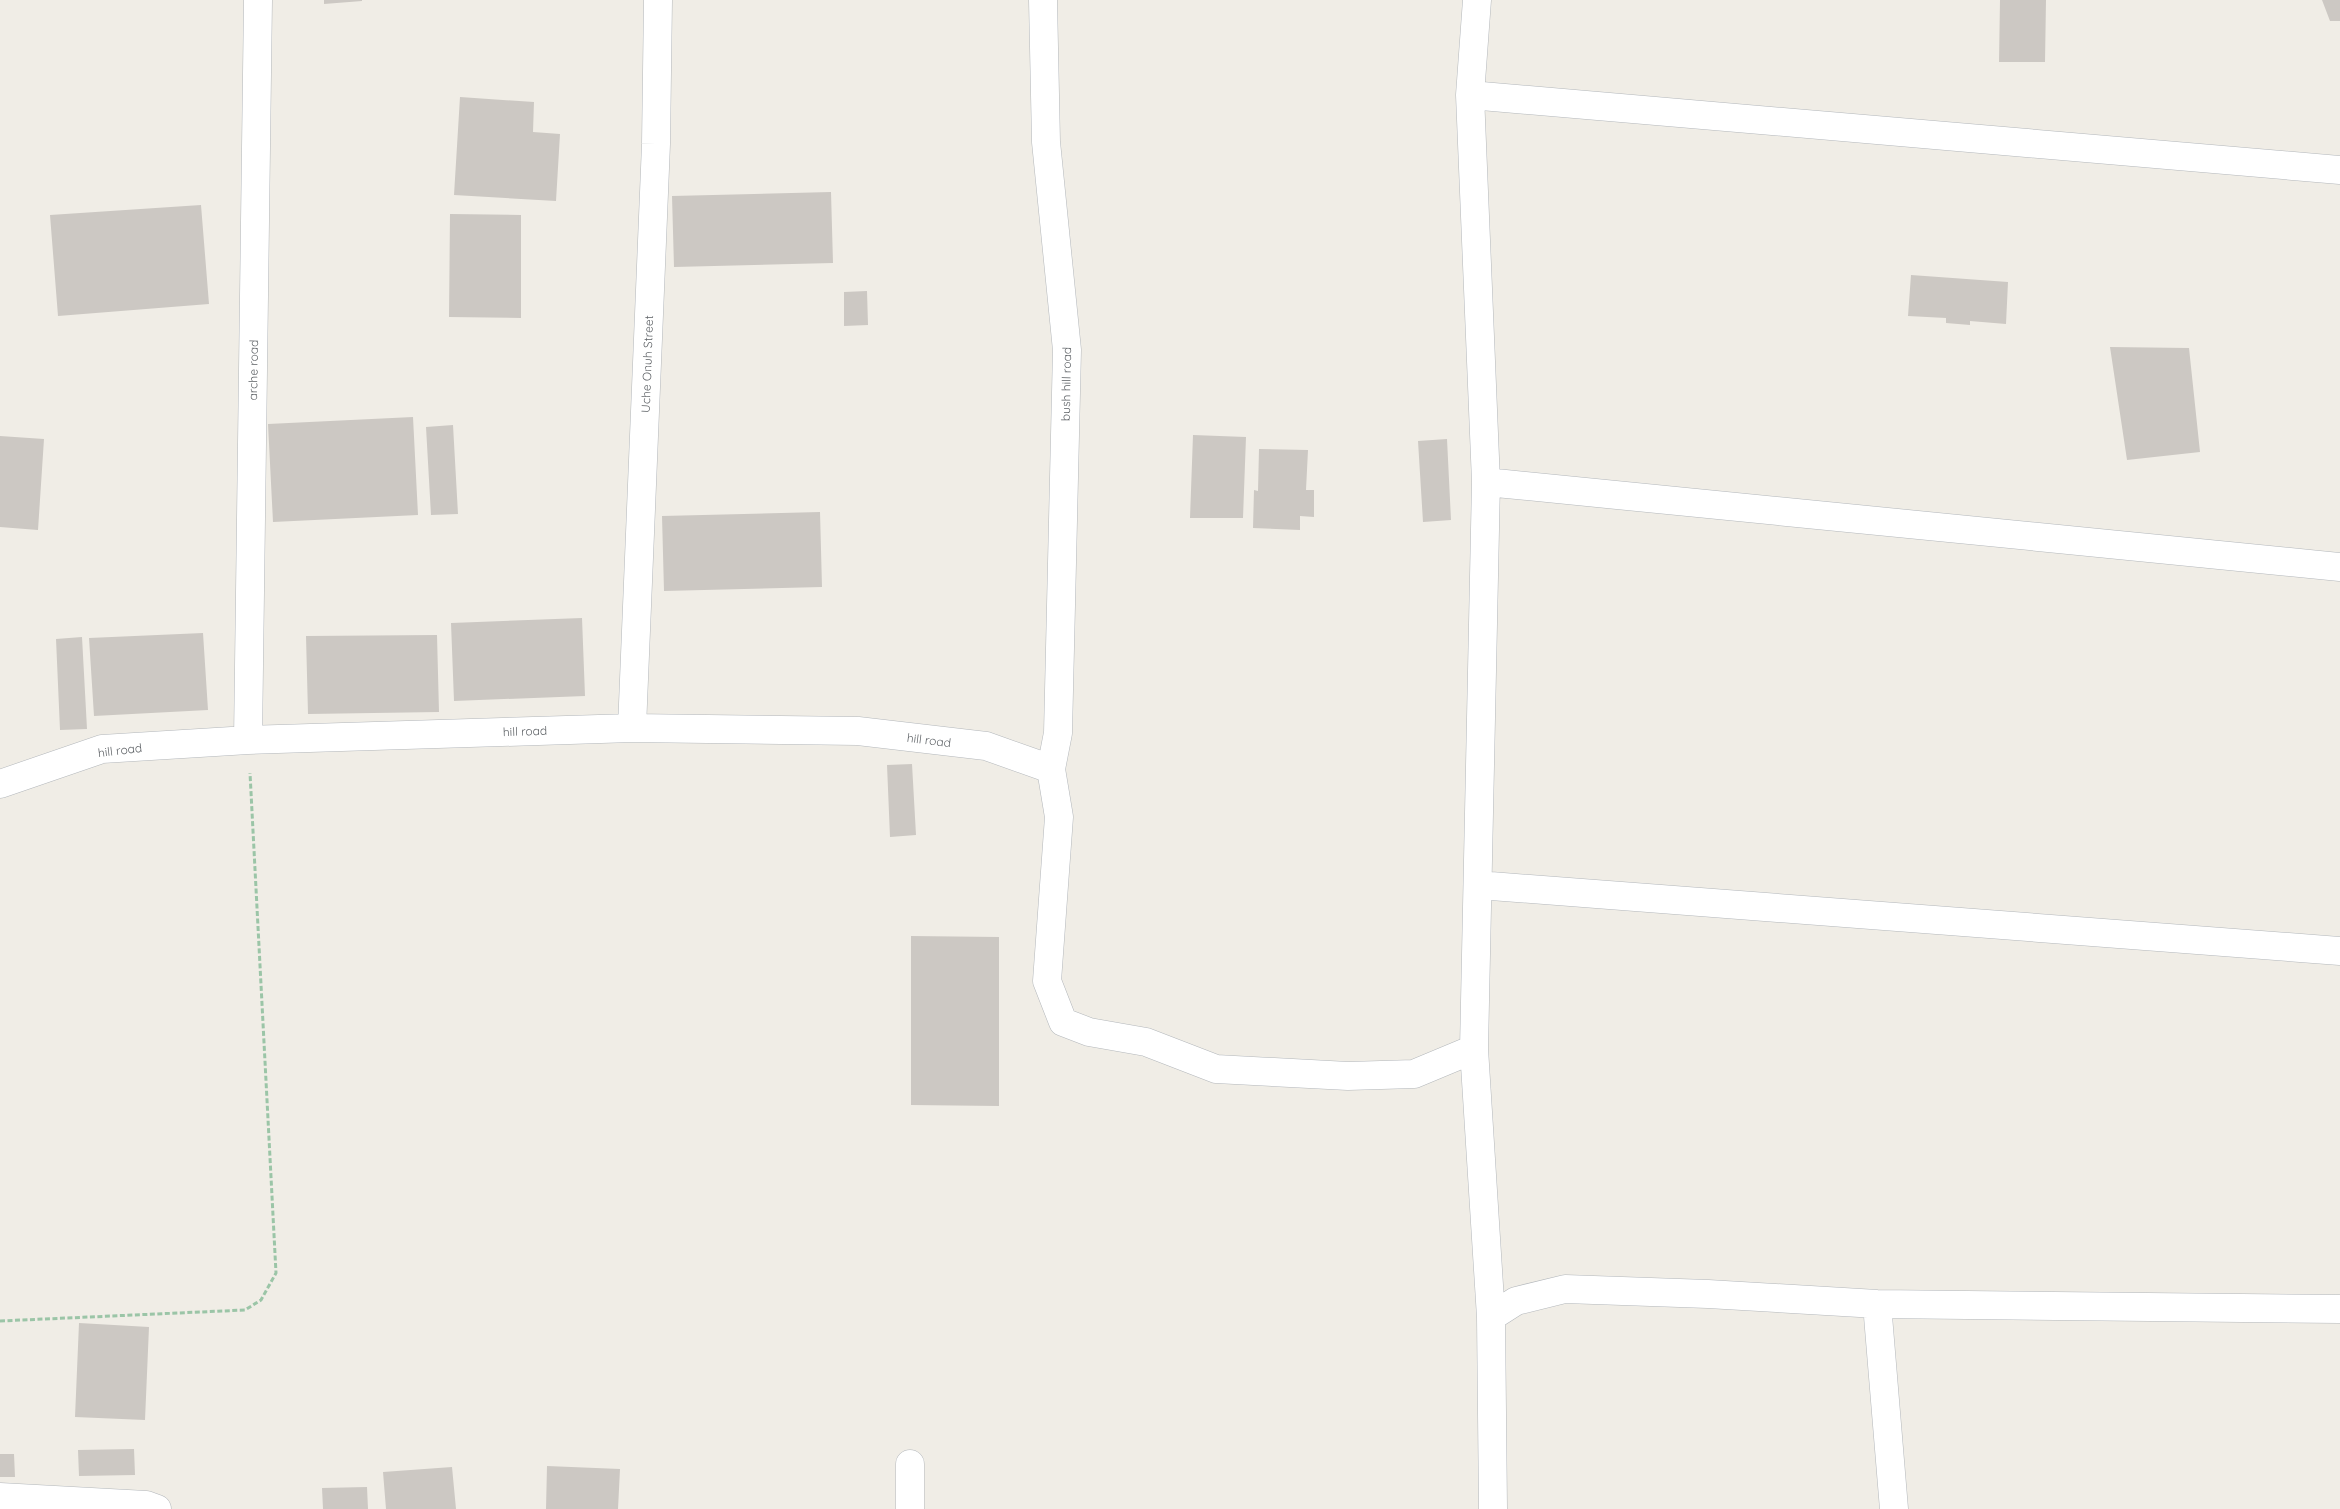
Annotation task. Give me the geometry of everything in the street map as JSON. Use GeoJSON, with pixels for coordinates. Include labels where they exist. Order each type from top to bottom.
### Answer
{"type":"FeatureCollection","features":[{"type":"Feature","properties":{"kind":"street","name":"arche road"},"geometry":{"type":"LineString","coordinates":[[248,740],[258,0]]}},
{"type":"Feature","properties":{"kind":"street","name":"Uche Onuh Street"},"geometry":{"type":"LineString","coordinates":[[632,728],[656,144],[658,0]]}},
{"type":"Feature","properties":{"kind":"street","name":"bush hill road"},"geometry":{"type":"LineString","coordinates":[[1043,0],[1046,142],[1067,350],[1058,733],[1051,769]]}},
{"type":"Feature","properties":{"kind":"street"},"geometry":{"type":"LineString","coordinates":[[1477,0],[1470,95],[1486,482],[1474,1049],[1491,1317],[1493,1509]]}},
{"type":"Feature","properties":{"kind":"street"},"geometry":{"type":"LineString","coordinates":[[1470,95],[2340,170]]}},
{"type":"Feature","properties":{"kind":"street"},"geometry":{"type":"LineString","coordinates":[[1486,482],[2340,567]]}},
{"type":"Feature","properties":{"kind":"street","name":"hill road"},"geometry":{"type":"LineString","coordinates":[[0,784],[102,749],[248,740],[632,728],[858,731],[986,746],[1051,769]]}},
{"type":"Feature","properties":{"kind":"street"},"geometry":{"type":"LineString","coordinates":[[1051,769],[1059,816],[1047,981],[1063,1022],[1089,1032],[1146,1042],[1216,1069],[1348,1076],[1414,1074],[1474,1049]]}},
{"type":"Feature","properties":{"kind":"street"},"geometry":{"type":"LineString","coordinates":[[1478,885],[2340,952]]}},
{"type":"Feature","properties":{"kind":"street"},"geometry":{"type":"LineString","coordinates":[[1491,1317],[1516,1301],[1565,1289],[1708,1294],[1877,1304],[2340,1309]]}},
{"type":"Feature","properties":{"kind":"street"},"geometry":{"type":"LineString","coordinates":[[1877,1304],[1894,1509]]}},
{"type":"Feature","properties":{"kind":"street"},"geometry":{"type":"LineString","coordinates":[[910,1464],[910,1509]]}},
{"type":"Feature","properties":{"kind":"street"},"geometry":{"type":"LineString","coordinates":[[0,1497],[146,1505],[156,1509]]}},
{"type":"Feature","properties":{"kind":"path"},"geometry":{"type":"LineString","coordinates":[[0,1321],[245,1310],[261,1300],[276,1273],[248,740]]}},
{"type":"Feature","properties":{"kind":"building"},"geometry":{"type":"Polygon","coordinates":[[[324,0],[362,0],[362,1],[324,4],[324,0]]]}},
{"type":"Feature","properties":{"kind":"building"},"geometry":{"type":"Polygon","coordinates":[[[2000,0],[2046,0],[2045,62],[1999,62],[2000,0]]]}},
{"type":"Feature","properties":{"kind":"building"},"geometry":{"type":"Polygon","coordinates":[[[2322,0],[2340,0],[2340,21],[2330,21],[2322,0]]]}},
{"type":"Feature","properties":{"kind":"building"},"geometry":{"type":"Polygon","coordinates":[[[460,97],[534,102],[533,132],[560,134],[556,201],[454,195],[460,97]]]}},
{"type":"Feature","properties":{"kind":"building"},"geometry":{"type":"Polygon","coordinates":[[[831,192],[833,263],[674,267],[672,196],[831,192]]]}},
{"type":"Feature","properties":{"kind":"building"},"geometry":{"type":"Polygon","coordinates":[[[201,205],[209,304],[58,316],[50,215],[201,205]]]}},
{"type":"Feature","properties":{"kind":"building"},"geometry":{"type":"Polygon","coordinates":[[[450,214],[521,215],[521,318],[449,317],[450,214]]]}},
{"type":"Feature","properties":{"kind":"building"},"geometry":{"type":"Polygon","coordinates":[[[1911,275],[2008,282],[2006,324],[1970,321],[1970,325],[1946,323],[1946,318],[1908,316],[1911,275]]]}},
{"type":"Feature","properties":{"kind":"building"},"geometry":{"type":"Polygon","coordinates":[[[867,291],[868,325],[844,326],[844,292],[867,291]]]}},
{"type":"Feature","properties":{"kind":"building"},"geometry":{"type":"Polygon","coordinates":[[[2110,347],[2189,348],[2200,452],[2127,460],[2110,347]]]}},
{"type":"Feature","properties":{"kind":"building"},"geometry":{"type":"Polygon","coordinates":[[[413,417],[418,515],[273,522],[268,424],[413,417]]]}},
{"type":"Feature","properties":{"kind":"building"},"geometry":{"type":"Polygon","coordinates":[[[453,425],[458,514],[431,515],[426,427],[453,425]]]}},
{"type":"Feature","properties":{"kind":"building"},"geometry":{"type":"Polygon","coordinates":[[[1193,435],[1246,437],[1243,518],[1190,518],[1193,435]]]}},
{"type":"Feature","properties":{"kind":"building"},"geometry":{"type":"Polygon","coordinates":[[[0,436],[44,439],[38,530],[0,527],[0,436]]]}},
{"type":"Feature","properties":{"kind":"building"},"geometry":{"type":"Polygon","coordinates":[[[1447,439],[1451,520],[1423,522],[1418,441],[1447,439]]]}},
{"type":"Feature","properties":{"kind":"building"},"geometry":{"type":"Polygon","coordinates":[[[1259,449],[1308,450],[1306,490],[1314,490],[1314,517],[1300,516],[1300,530],[1253,528],[1254,490],[1258,491],[1259,449]]]}},
{"type":"Feature","properties":{"kind":"building"},"geometry":{"type":"Polygon","coordinates":[[[820,512],[822,587],[664,591],[662,516],[820,512]]]}},
{"type":"Feature","properties":{"kind":"building"},"geometry":{"type":"Polygon","coordinates":[[[582,618],[585,696],[454,701],[451,623],[582,618]]]}},
{"type":"Feature","properties":{"kind":"building"},"geometry":{"type":"Polygon","coordinates":[[[203,633],[208,710],[94,716],[89,638],[203,633]]]}},
{"type":"Feature","properties":{"kind":"building"},"geometry":{"type":"Polygon","coordinates":[[[437,635],[439,712],[308,714],[306,636],[437,635]]]}},
{"type":"Feature","properties":{"kind":"building"},"geometry":{"type":"Polygon","coordinates":[[[82,637],[87,729],[60,730],[56,639],[82,637]]]}},
{"type":"Feature","properties":{"kind":"building"},"geometry":{"type":"Polygon","coordinates":[[[912,764],[916,835],[890,837],[887,765],[912,764]]]}},
{"type":"Feature","properties":{"kind":"building"},"geometry":{"type":"Polygon","coordinates":[[[911,936],[999,937],[999,1106],[911,1105],[911,936]]]}},
{"type":"Feature","properties":{"kind":"building"},"geometry":{"type":"Polygon","coordinates":[[[79,1323],[149,1327],[145,1420],[75,1417],[79,1323]]]}},
{"type":"Feature","properties":{"kind":"building"},"geometry":{"type":"Polygon","coordinates":[[[134,1449],[135,1475],[79,1476],[78,1450],[134,1449]]]}},
{"type":"Feature","properties":{"kind":"building"},"geometry":{"type":"Polygon","coordinates":[[[0,1454],[14,1454],[15,1477],[0,1477],[0,1454]]]}},
{"type":"Feature","properties":{"kind":"building"},"geometry":{"type":"Polygon","coordinates":[[[547,1466],[620,1469],[618,1509],[546,1509],[547,1466]]]}},
{"type":"Feature","properties":{"kind":"building"},"geometry":{"type":"Polygon","coordinates":[[[452,1467],[456,1509],[386,1509],[383,1472],[452,1467]]]}},
{"type":"Feature","properties":{"kind":"building"},"geometry":{"type":"Polygon","coordinates":[[[367,1487],[368,1509],[323,1509],[322,1488],[367,1487]]]}}]}
